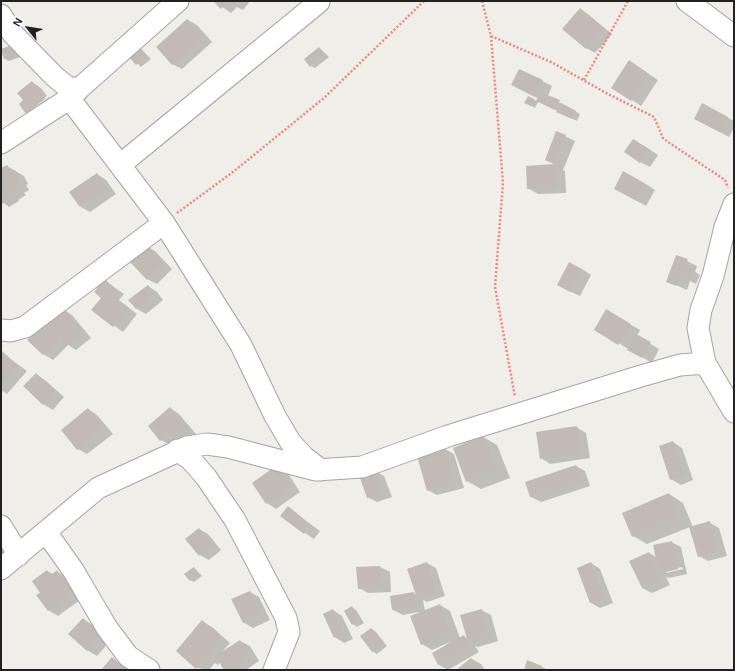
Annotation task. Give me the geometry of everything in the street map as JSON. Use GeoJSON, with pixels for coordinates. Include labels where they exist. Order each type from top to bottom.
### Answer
{"type":"FeatureCollection","features":[{"type":"Feature","properties":{"kind":"street"},"geometry":{"type":"LineString","coordinates":[[1,143],[74,94],[178,1]]}},
{"type":"Feature","properties":{"kind":"street"},"geometry":{"type":"LineString","coordinates":[[687,1],[734,36]]}},
{"type":"Feature","properties":{"kind":"street"},"geometry":{"type":"LineString","coordinates":[[120,166],[319,2]]}},
{"type":"Feature","properties":{"kind":"street"},"geometry":{"type":"LineString","coordinates":[[1,15],[13,34],[74,94],[120,166],[164,223],[241,345],[275,416],[291,443],[304,457],[321,470]]}},
{"type":"Feature","properties":{"kind":"street"},"geometry":{"type":"LineString","coordinates":[[733,198],[713,276],[701,310],[698,328],[705,363],[734,412]]}},
{"type":"Feature","properties":{"kind":"street"},"geometry":{"type":"LineString","coordinates":[[1,330],[11,331],[26,327],[164,223]]}},
{"type":"Feature","properties":{"kind":"street"},"geometry":{"type":"LineString","coordinates":[[1,569],[98,488],[177,450],[206,444],[228,447],[304,468],[321,470],[362,467],[518,413],[680,365],[705,363]]}},
{"type":"Feature","properties":{"kind":"street"},"geometry":{"type":"LineString","coordinates":[[177,450],[191,460],[206,478],[234,520],[286,618],[288,632],[274,670]]}},
{"type":"Feature","properties":{"kind":"street"},"geometry":{"type":"LineString","coordinates":[[1,526],[19,555]]}},
{"type":"Feature","properties":{"kind":"street"},"geometry":{"type":"LineString","coordinates":[[46,532],[73,570],[107,628],[128,656],[149,670]]}},
{"type":"Feature","properties":{"kind":"path"},"geometry":{"type":"LineString","coordinates":[[164,223],[233,172],[324,98],[424,1]]}},
{"type":"Feature","properties":{"kind":"path"},"geometry":{"type":"LineString","coordinates":[[482,1],[491,36],[503,183],[495,287],[518,413]]}},
{"type":"Feature","properties":{"kind":"path"},"geometry":{"type":"LineString","coordinates":[[584,80],[628,1]]}},
{"type":"Feature","properties":{"kind":"path"},"geometry":{"type":"LineString","coordinates":[[491,36],[551,62],[608,94],[654,117],[663,138],[680,151],[725,180],[733,198]]}},
{"type":"Feature","properties":{"kind":"building"},"geometry":{"type":"Polygon","coordinates":[[[213,1],[228,1],[221,9],[213,1]]]}},
{"type":"Feature","properties":{"kind":"building"},"geometry":{"type":"Polygon","coordinates":[[[228,1],[237,1],[233,6],[228,1]]]}},
{"type":"Feature","properties":{"kind":"building"},"geometry":{"type":"Polygon","coordinates":[[[580,8],[603,28],[586,49],[562,29],[580,8]]]}},
{"type":"Feature","properties":{"kind":"building"},"geometry":{"type":"Polygon","coordinates":[[[187,19],[203,36],[172,65],[156,47],[187,19]]]}},
{"type":"Feature","properties":{"kind":"building"},"geometry":{"type":"Polygon","coordinates":[[[15,44],[19,54],[4,59],[1,49],[15,44]]]}},
{"type":"Feature","properties":{"kind":"building"},"geometry":{"type":"Polygon","coordinates":[[[140,47],[147,56],[136,65],[128,56],[140,47]]]}},
{"type":"Feature","properties":{"kind":"building"},"geometry":{"type":"Polygon","coordinates":[[[319,47],[325,54],[310,67],[304,59],[319,47]]]}},
{"type":"Feature","properties":{"kind":"building"},"geometry":{"type":"Polygon","coordinates":[[[629,60],[649,74],[631,101],[611,88],[629,60]]]}},
{"type":"Feature","properties":{"kind":"building"},"geometry":{"type":"Polygon","coordinates":[[[519,69],[543,80],[535,97],[511,85],[519,69]]]}},
{"type":"Feature","properties":{"kind":"building"},"geometry":{"type":"Polygon","coordinates":[[[32,81],[45,99],[26,114],[19,104],[23,100],[17,93],[32,81]]]}},
{"type":"Feature","properties":{"kind":"building"},"geometry":{"type":"Polygon","coordinates":[[[540,92],[560,100],[555,110],[536,101],[540,92]]]}},
{"type":"Feature","properties":{"kind":"building"},"geometry":{"type":"Polygon","coordinates":[[[528,96],[534,99],[531,106],[524,103],[528,96]]]}},
{"type":"Feature","properties":{"kind":"building"},"geometry":{"type":"Polygon","coordinates":[[[561,103],[576,111],[572,119],[556,112],[561,103]]]}},
{"type":"Feature","properties":{"kind":"building"},"geometry":{"type":"Polygon","coordinates":[[[702,103],[728,117],[720,132],[694,119],[702,103]]]}},
{"type":"Feature","properties":{"kind":"building"},"geometry":{"type":"Polygon","coordinates":[[[556,131],[566,135],[554,164],[545,160],[556,131]]]}},
{"type":"Feature","properties":{"kind":"building"},"geometry":{"type":"Polygon","coordinates":[[[633,139],[649,149],[640,163],[624,152],[633,139]]]}},
{"type":"Feature","properties":{"kind":"building"},"geometry":{"type":"Polygon","coordinates":[[[556,164],[557,188],[527,189],[526,166],[556,164]]]}},
{"type":"Feature","properties":{"kind":"building"},"geometry":{"type":"Polygon","coordinates":[[[7,165],[11,172],[15,170],[20,178],[17,180],[20,185],[15,187],[17,190],[9,194],[10,196],[1,201],[1,168],[7,165]]]}},
{"type":"Feature","properties":{"kind":"building"},"geometry":{"type":"Polygon","coordinates":[[[623,171],[646,184],[637,201],[614,189],[623,171]]]}},
{"type":"Feature","properties":{"kind":"building"},"geometry":{"type":"Polygon","coordinates":[[[97,173],[107,189],[80,207],[69,192],[97,173]]]}},
{"type":"Feature","properties":{"kind":"building"},"geometry":{"type":"Polygon","coordinates":[[[146,244],[164,263],[147,280],[129,261],[146,244]]]}},
{"type":"Feature","properties":{"kind":"building"},"geometry":{"type":"Polygon","coordinates":[[[676,255],[688,259],[685,266],[691,268],[687,279],[681,277],[677,286],[666,282],[676,255]]]}},
{"type":"Feature","properties":{"kind":"building"},"geometry":{"type":"Polygon","coordinates":[[[569,262],[582,269],[570,292],[557,285],[569,262]]]}},
{"type":"Feature","properties":{"kind":"building"},"geometry":{"type":"Polygon","coordinates":[[[104,279],[115,288],[110,294],[128,308],[113,327],[91,310],[101,298],[94,292],[104,279]]]}},
{"type":"Feature","properties":{"kind":"building"},"geometry":{"type":"Polygon","coordinates":[[[148,285],[155,294],[136,309],[128,300],[148,285]]]}},
{"type":"Feature","properties":{"kind":"building"},"geometry":{"type":"Polygon","coordinates":[[[63,308],[82,332],[66,345],[61,337],[43,355],[27,340],[46,321],[63,308]]]}},
{"type":"Feature","properties":{"kind":"building"},"geometry":{"type":"Polygon","coordinates":[[[606,309],[631,324],[618,345],[594,330],[606,309]]]}},
{"type":"Feature","properties":{"kind":"building"},"geometry":{"type":"Polygon","coordinates":[[[636,334],[651,342],[642,358],[627,350],[636,334]]]}},
{"type":"Feature","properties":{"kind":"building"},"geometry":{"type":"Polygon","coordinates":[[[2,351],[18,366],[1,385],[1,352],[2,351]]]}},
{"type":"Feature","properties":{"kind":"building"},"geometry":{"type":"Polygon","coordinates":[[[36,373],[55,391],[43,405],[23,386],[36,373]]]}},
{"type":"Feature","properties":{"kind":"building"},"geometry":{"type":"Polygon","coordinates":[[[170,407],[188,428],[174,440],[169,433],[160,441],[148,426],[170,407]]]}},
{"type":"Feature","properties":{"kind":"building"},"geometry":{"type":"Polygon","coordinates":[[[88,408],[104,428],[77,450],[61,430],[88,408]]]}},
{"type":"Feature","properties":{"kind":"building"},"geometry":{"type":"Polygon","coordinates":[[[577,426],[581,453],[540,459],[536,432],[577,426]]]}},
{"type":"Feature","properties":{"kind":"building"},"geometry":{"type":"Polygon","coordinates":[[[483,436],[496,470],[466,482],[453,448],[483,436]]]}},
{"type":"Feature","properties":{"kind":"building"},"geometry":{"type":"Polygon","coordinates":[[[673,441],[684,475],[670,480],[659,446],[673,441]]]}},
{"type":"Feature","properties":{"kind":"building"},"geometry":{"type":"Polygon","coordinates":[[[445,448],[455,483],[427,491],[417,456],[445,448]]]}},
{"type":"Feature","properties":{"kind":"building"},"geometry":{"type":"Polygon","coordinates":[[[277,465],[292,487],[266,504],[252,483],[277,465]]]}},
{"type":"Feature","properties":{"kind":"building"},"geometry":{"type":"Polygon","coordinates":[[[576,465],[581,481],[530,497],[525,482],[576,465]]]}},
{"type":"Feature","properties":{"kind":"building"},"geometry":{"type":"Polygon","coordinates":[[[375,470],[383,492],[367,498],[359,475],[375,470]]]}},
{"type":"Feature","properties":{"kind":"building"},"geometry":{"type":"Polygon","coordinates":[[[669,493],[679,518],[632,537],[622,513],[669,493]]]}},
{"type":"Feature","properties":{"kind":"building"},"geometry":{"type":"Polygon","coordinates":[[[288,506],[311,525],[304,534],[280,516],[288,506]]]}},
{"type":"Feature","properties":{"kind":"building"},"geometry":{"type":"Polygon","coordinates":[[[710,521],[718,551],[698,557],[689,527],[710,521]]]}},
{"type":"Feature","properties":{"kind":"building"},"geometry":{"type":"Polygon","coordinates":[[[199,528],[213,544],[199,556],[185,539],[199,528]]]}},
{"type":"Feature","properties":{"kind":"building"},"geometry":{"type":"Polygon","coordinates":[[[672,541],[678,569],[659,574],[653,545],[672,541]]]}},
{"type":"Feature","properties":{"kind":"building"},"geometry":{"type":"Polygon","coordinates":[[[649,552],[661,580],[642,588],[629,561],[649,552]]]}},
{"type":"Feature","properties":{"kind":"building"},"geometry":{"type":"Polygon","coordinates":[[[427,562],[436,591],[417,598],[407,569],[427,562]]]}},
{"type":"Feature","properties":{"kind":"building"},"geometry":{"type":"Polygon","coordinates":[[[591,562],[604,598],[590,603],[577,568],[591,562]]]}},
{"type":"Feature","properties":{"kind":"building"},"geometry":{"type":"Polygon","coordinates":[[[380,566],[381,587],[358,589],[356,567],[380,566]]]}},
{"type":"Feature","properties":{"kind":"building"},"geometry":{"type":"Polygon","coordinates":[[[194,567],[199,574],[189,580],[184,574],[194,567]]]}},
{"type":"Feature","properties":{"kind":"building"},"geometry":{"type":"Polygon","coordinates":[[[47,570],[51,575],[57,570],[62,578],[67,574],[78,589],[48,611],[36,595],[40,593],[32,581],[47,570]]]}},
{"type":"Feature","properties":{"kind":"building"},"geometry":{"type":"Polygon","coordinates":[[[250,591],[261,615],[243,623],[231,599],[250,591]]]}},
{"type":"Feature","properties":{"kind":"building"},"geometry":{"type":"Polygon","coordinates":[[[414,592],[416,606],[392,610],[390,596],[414,592]]]}},
{"type":"Feature","properties":{"kind":"building"},"geometry":{"type":"Polygon","coordinates":[[[440,604],[451,633],[421,645],[410,616],[440,604]]]}},
{"type":"Feature","properties":{"kind":"building"},"geometry":{"type":"Polygon","coordinates":[[[352,606],[360,620],[352,625],[344,611],[352,606]]]}},
{"type":"Feature","properties":{"kind":"building"},"geometry":{"type":"Polygon","coordinates":[[[333,609],[344,633],[334,638],[323,614],[333,609]]]}},
{"type":"Feature","properties":{"kind":"building"},"geometry":{"type":"Polygon","coordinates":[[[482,609],[489,636],[468,642],[460,615],[482,609]]]}},
{"type":"Feature","properties":{"kind":"building"},"geometry":{"type":"Polygon","coordinates":[[[83,618],[101,635],[87,651],[68,634],[83,618]]]}},
{"type":"Feature","properties":{"kind":"building"},"geometry":{"type":"Polygon","coordinates":[[[202,620],[221,637],[212,648],[216,651],[208,660],[205,658],[196,669],[176,651],[202,620]]]}},
{"type":"Feature","properties":{"kind":"building"},"geometry":{"type":"Polygon","coordinates":[[[371,628],[383,644],[372,652],[360,636],[371,628]]]}},
{"type":"Feature","properties":{"kind":"building"},"geometry":{"type":"Polygon","coordinates":[[[464,635],[470,647],[438,665],[432,653],[464,635]]]}},
{"type":"Feature","properties":{"kind":"building"},"geometry":{"type":"Polygon","coordinates":[[[240,640],[250,656],[237,664],[240,670],[224,670],[215,656],[240,640]]]}},
{"type":"Feature","properties":{"kind":"building"},"geometry":{"type":"Polygon","coordinates":[[[112,657],[127,670],[101,670],[112,657]]]}},
{"type":"Feature","properties":{"kind":"building"},"geometry":{"type":"Polygon","coordinates":[[[471,658],[481,670],[456,670],[471,658]]]}},
{"type":"Feature","properties":{"kind":"building"},"geometry":{"type":"Polygon","coordinates":[[[527,660],[542,666],[541,670],[524,670],[527,660]]]}}]}
